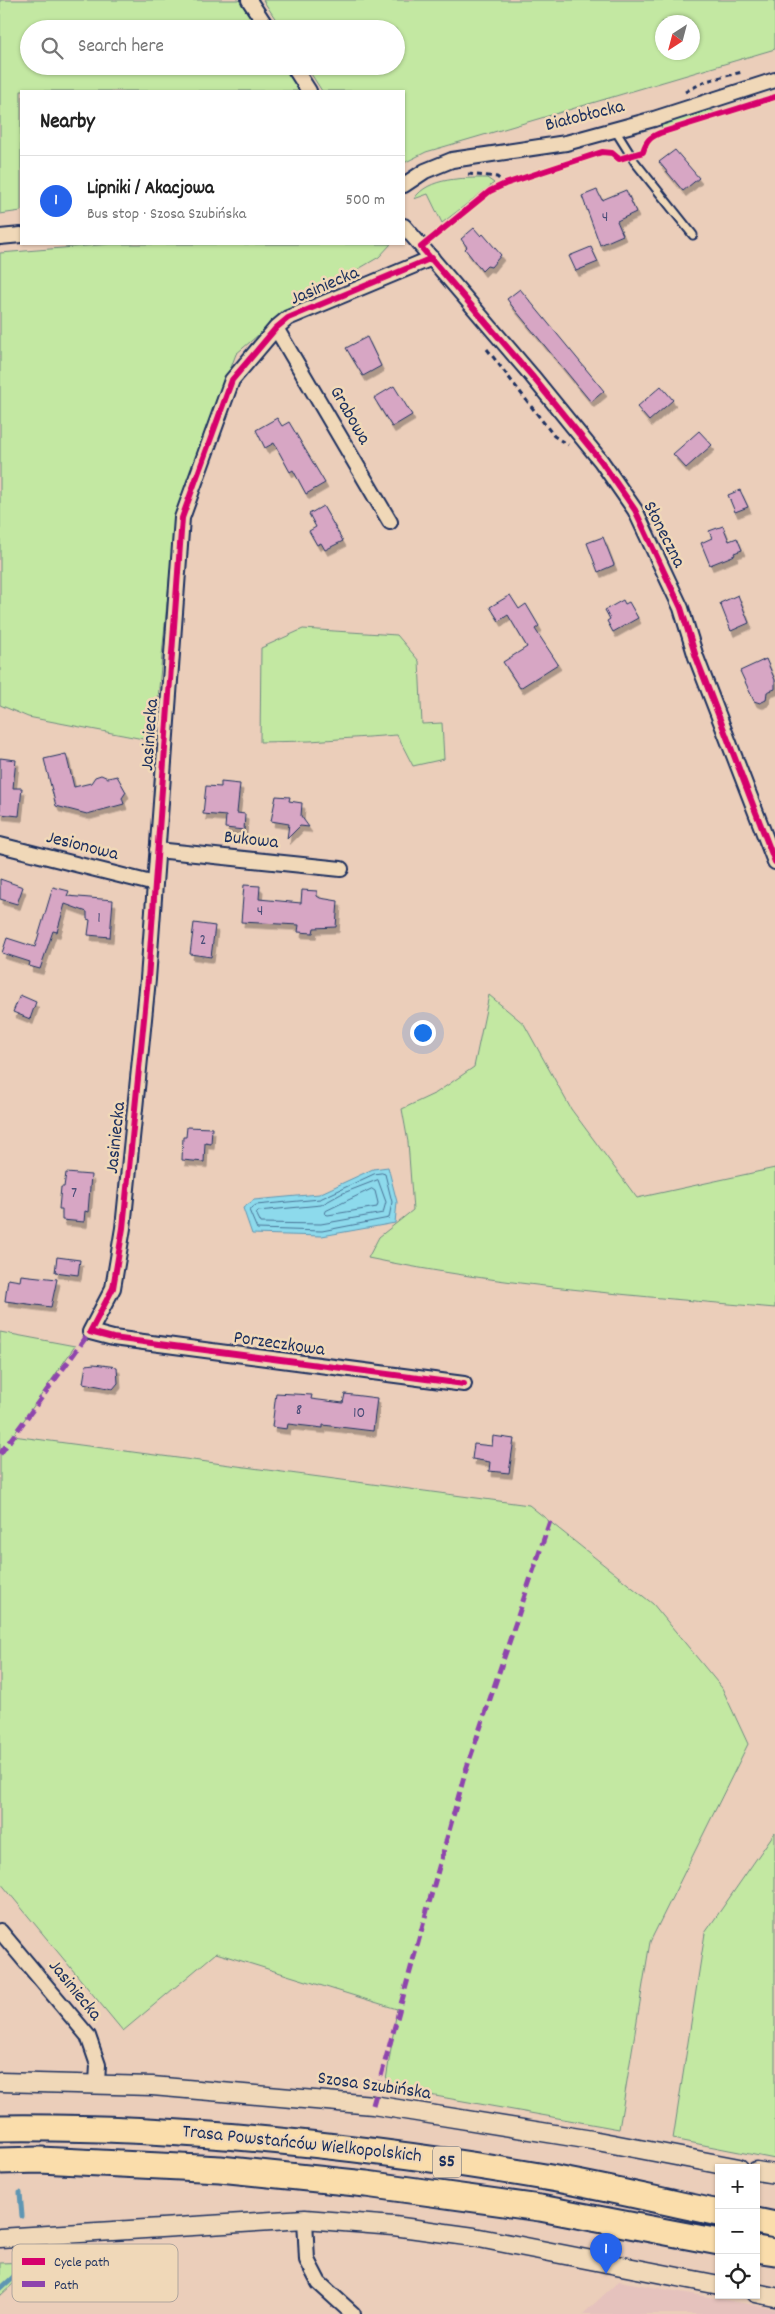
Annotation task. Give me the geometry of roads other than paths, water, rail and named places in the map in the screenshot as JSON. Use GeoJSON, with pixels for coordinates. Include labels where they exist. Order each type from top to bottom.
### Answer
{"type":"FeatureCollection","features":[{"type":"Feature","properties":{"kind":"highway","name":"Trasa Powstańców Wielkopolskich"},"geometry":{"type":"LineString","coordinates":[[0,2128],[172,2131],[244,2136],[374,2150],[546,2178],[715,2212]]}},
{"type":"Feature","properties":{"kind":"highway","name":"Trasa Powstańców Wielkopolskich"},"geometry":{"type":"LineString","coordinates":[[0,2161],[40,2160],[220,2169],[366,2184],[540,2208],[715,2241]]}},
{"type":"Feature","properties":{"kind":"highway"},"geometry":{"type":"LineString","coordinates":[[760,2222],[775,2225]]}},
{"type":"Feature","properties":{"kind":"highway"},"geometry":{"type":"LineString","coordinates":[[760,2250],[775,2252]]}},
{"type":"Feature","properties":{"kind":"street"},"geometry":{"type":"LineString","coordinates":[[249,0],[262,20]]}},
{"type":"Feature","properties":{"kind":"street"},"geometry":{"type":"LineString","coordinates":[[299,75],[308,90]]}},
{"type":"Feature","properties":{"kind":"street","name":"Białobłocka"},"geometry":{"type":"LineString","coordinates":[[405,184],[426,171],[452,160],[566,143],[615,130],[775,80]]}},
{"type":"Feature","properties":{"kind":"street","name":"Słoneczna"},"geometry":{"type":"LineString","coordinates":[[405,227],[595,453],[635,510],[681,608],[700,666],[775,862]]}},
{"type":"Feature","properties":{"kind":"street"},"geometry":{"type":"LineString","coordinates":[[0,237],[20,235]]}},
{"type":"Feature","properties":{"kind":"street","name":"Jasiniecka"},"geometry":{"type":"LineString","coordinates":[[90,1332],[113,1288],[123,1228],[147,988],[182,518],[232,380],[276,328],[288,318],[432,258]]}},
{"type":"Feature","properties":{"kind":"street","name":"Grabowa"},"geometry":{"type":"LineString","coordinates":[[276,328],[390,522]]}},
{"type":"Feature","properties":{"kind":"street","name":"Jesionowa"},"geometry":{"type":"LineString","coordinates":[[0,845],[155,884]]}},
{"type":"Feature","properties":{"kind":"street","name":"Bukowa"},"geometry":{"type":"LineString","coordinates":[[157,850],[340,869]]}},
{"type":"Feature","properties":{"kind":"street","name":"Porzeczkowa"},"geometry":{"type":"LineString","coordinates":[[90,1332],[113,1338],[464,1384]]}},
{"type":"Feature","properties":{"kind":"street","name":"Jasiniecka"},"geometry":{"type":"LineString","coordinates":[[0,1931],[88,2036],[98,2065],[97,2083]]}},
{"type":"Feature","properties":{"kind":"street","name":"Szosa Szubińska"},"geometry":{"type":"LineString","coordinates":[[0,2082],[97,2083],[230,2091],[373,2105],[592,2140],[718,2164]]}},
{"type":"Feature","properties":{"kind":"street"},"geometry":{"type":"LineString","coordinates":[[760,2172],[775,2174]]}},
{"type":"Feature","properties":{"kind":"street"},"geometry":{"type":"LineString","coordinates":[[0,2238],[305,2219],[394,2226],[474,2237],[715,2284]]}},
{"type":"Feature","properties":{"kind":"street"},"geometry":{"type":"LineString","coordinates":[[305,2219],[307,2260],[311,2268],[319,2283],[353,2314]]}},
{"type":"Feature","properties":{"kind":"street"},"geometry":{"type":"LineString","coordinates":[[760,2294],[775,2297]]}},
{"type":"Feature","properties":{"kind":"lane"},"geometry":{"type":"LineString","coordinates":[[615,130],[635,162],[693,235]]}},
{"type":"Feature","properties":{"kind":"water"},"geometry":{"type":"Polygon","coordinates":[[[388,1167],[397,1202],[395,1223],[322,1236],[252,1234],[243,1208],[254,1200],[319,1194],[373,1169],[388,1167]]]}},
{"type":"Feature","properties":{"kind":"waterway"},"geometry":{"type":"LineString","coordinates":[[20,2193],[22,2216]]}},
{"type":"Feature","properties":{"kind":"waterway"},"geometry":{"type":"LineString","coordinates":[[0,2289],[12,2278]]}},
{"type":"Feature","properties":{"kind":"place","name":"Lipniki / Akacjowa"},"geometry":{"type":"Point","coordinates":[606,2274]}}]}
